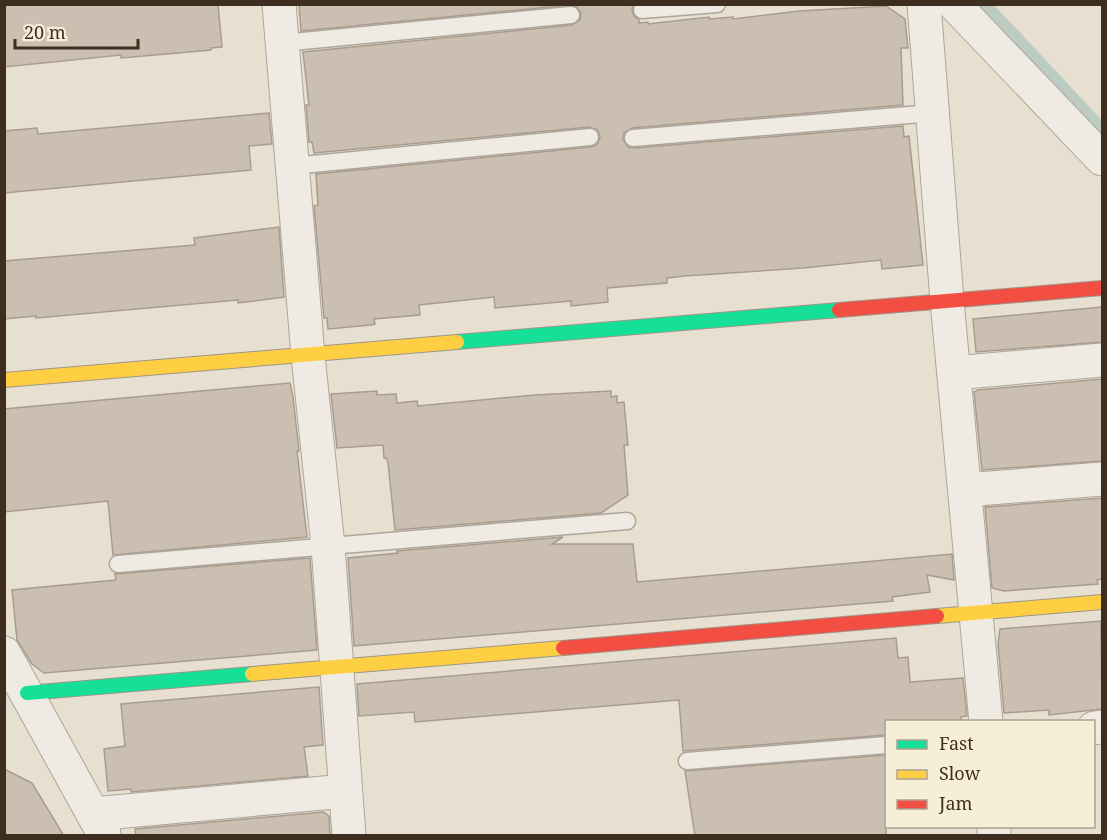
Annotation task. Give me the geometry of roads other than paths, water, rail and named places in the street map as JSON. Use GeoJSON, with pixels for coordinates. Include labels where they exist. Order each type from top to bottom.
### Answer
{"type":"FeatureCollection","features":[{"type":"Feature","properties":{"kind":"street"},"geometry":{"type":"LineString","coordinates":[[279,4],[308,356],[328,546],[349,836]]}},
{"type":"Feature","properties":{"kind":"street"},"geometry":{"type":"LineString","coordinates":[[924,4],[947,302],[986,720]]}},
{"type":"Feature","properties":{"kind":"street"},"geometry":{"type":"LineString","coordinates":[[954,4],[1102,159]]}},
{"type":"Feature","properties":{"kind":"street"},"geometry":{"type":"LineString","coordinates":[[4,380],[1102,288]]}},
{"type":"Feature","properties":{"kind":"street"},"geometry":{"type":"LineString","coordinates":[[954,373],[1102,360]]}},
{"type":"Feature","properties":{"kind":"street"},"geometry":{"type":"LineString","coordinates":[[965,490],[1102,479]]}},
{"type":"Feature","properties":{"kind":"street"},"geometry":{"type":"LineString","coordinates":[[27,693],[1102,602]]}},
{"type":"Feature","properties":{"kind":"street"},"geometry":{"type":"LineString","coordinates":[[4,653],[99,825],[345,791]]}},
{"type":"Feature","properties":{"kind":"lane"},"geometry":{"type":"LineString","coordinates":[[642,10],[717,4]]}},
{"type":"Feature","properties":{"kind":"lane"},"geometry":{"type":"LineString","coordinates":[[282,43],[571,15]]}},
{"type":"Feature","properties":{"kind":"lane"},"geometry":{"type":"LineString","coordinates":[[633,138],[933,113]]}},
{"type":"Feature","properties":{"kind":"lane"},"geometry":{"type":"LineString","coordinates":[[292,166],[590,137]]}},
{"type":"Feature","properties":{"kind":"lane"},"geometry":{"type":"LineString","coordinates":[[118,564],[627,521]]}},
{"type":"Feature","properties":{"kind":"lane"},"geometry":{"type":"LineString","coordinates":[[687,761],[885,745]]}},
{"type":"Feature","properties":{"kind":"waterway"},"geometry":{"type":"LineString","coordinates":[[985,4],[1102,129]]}}]}
